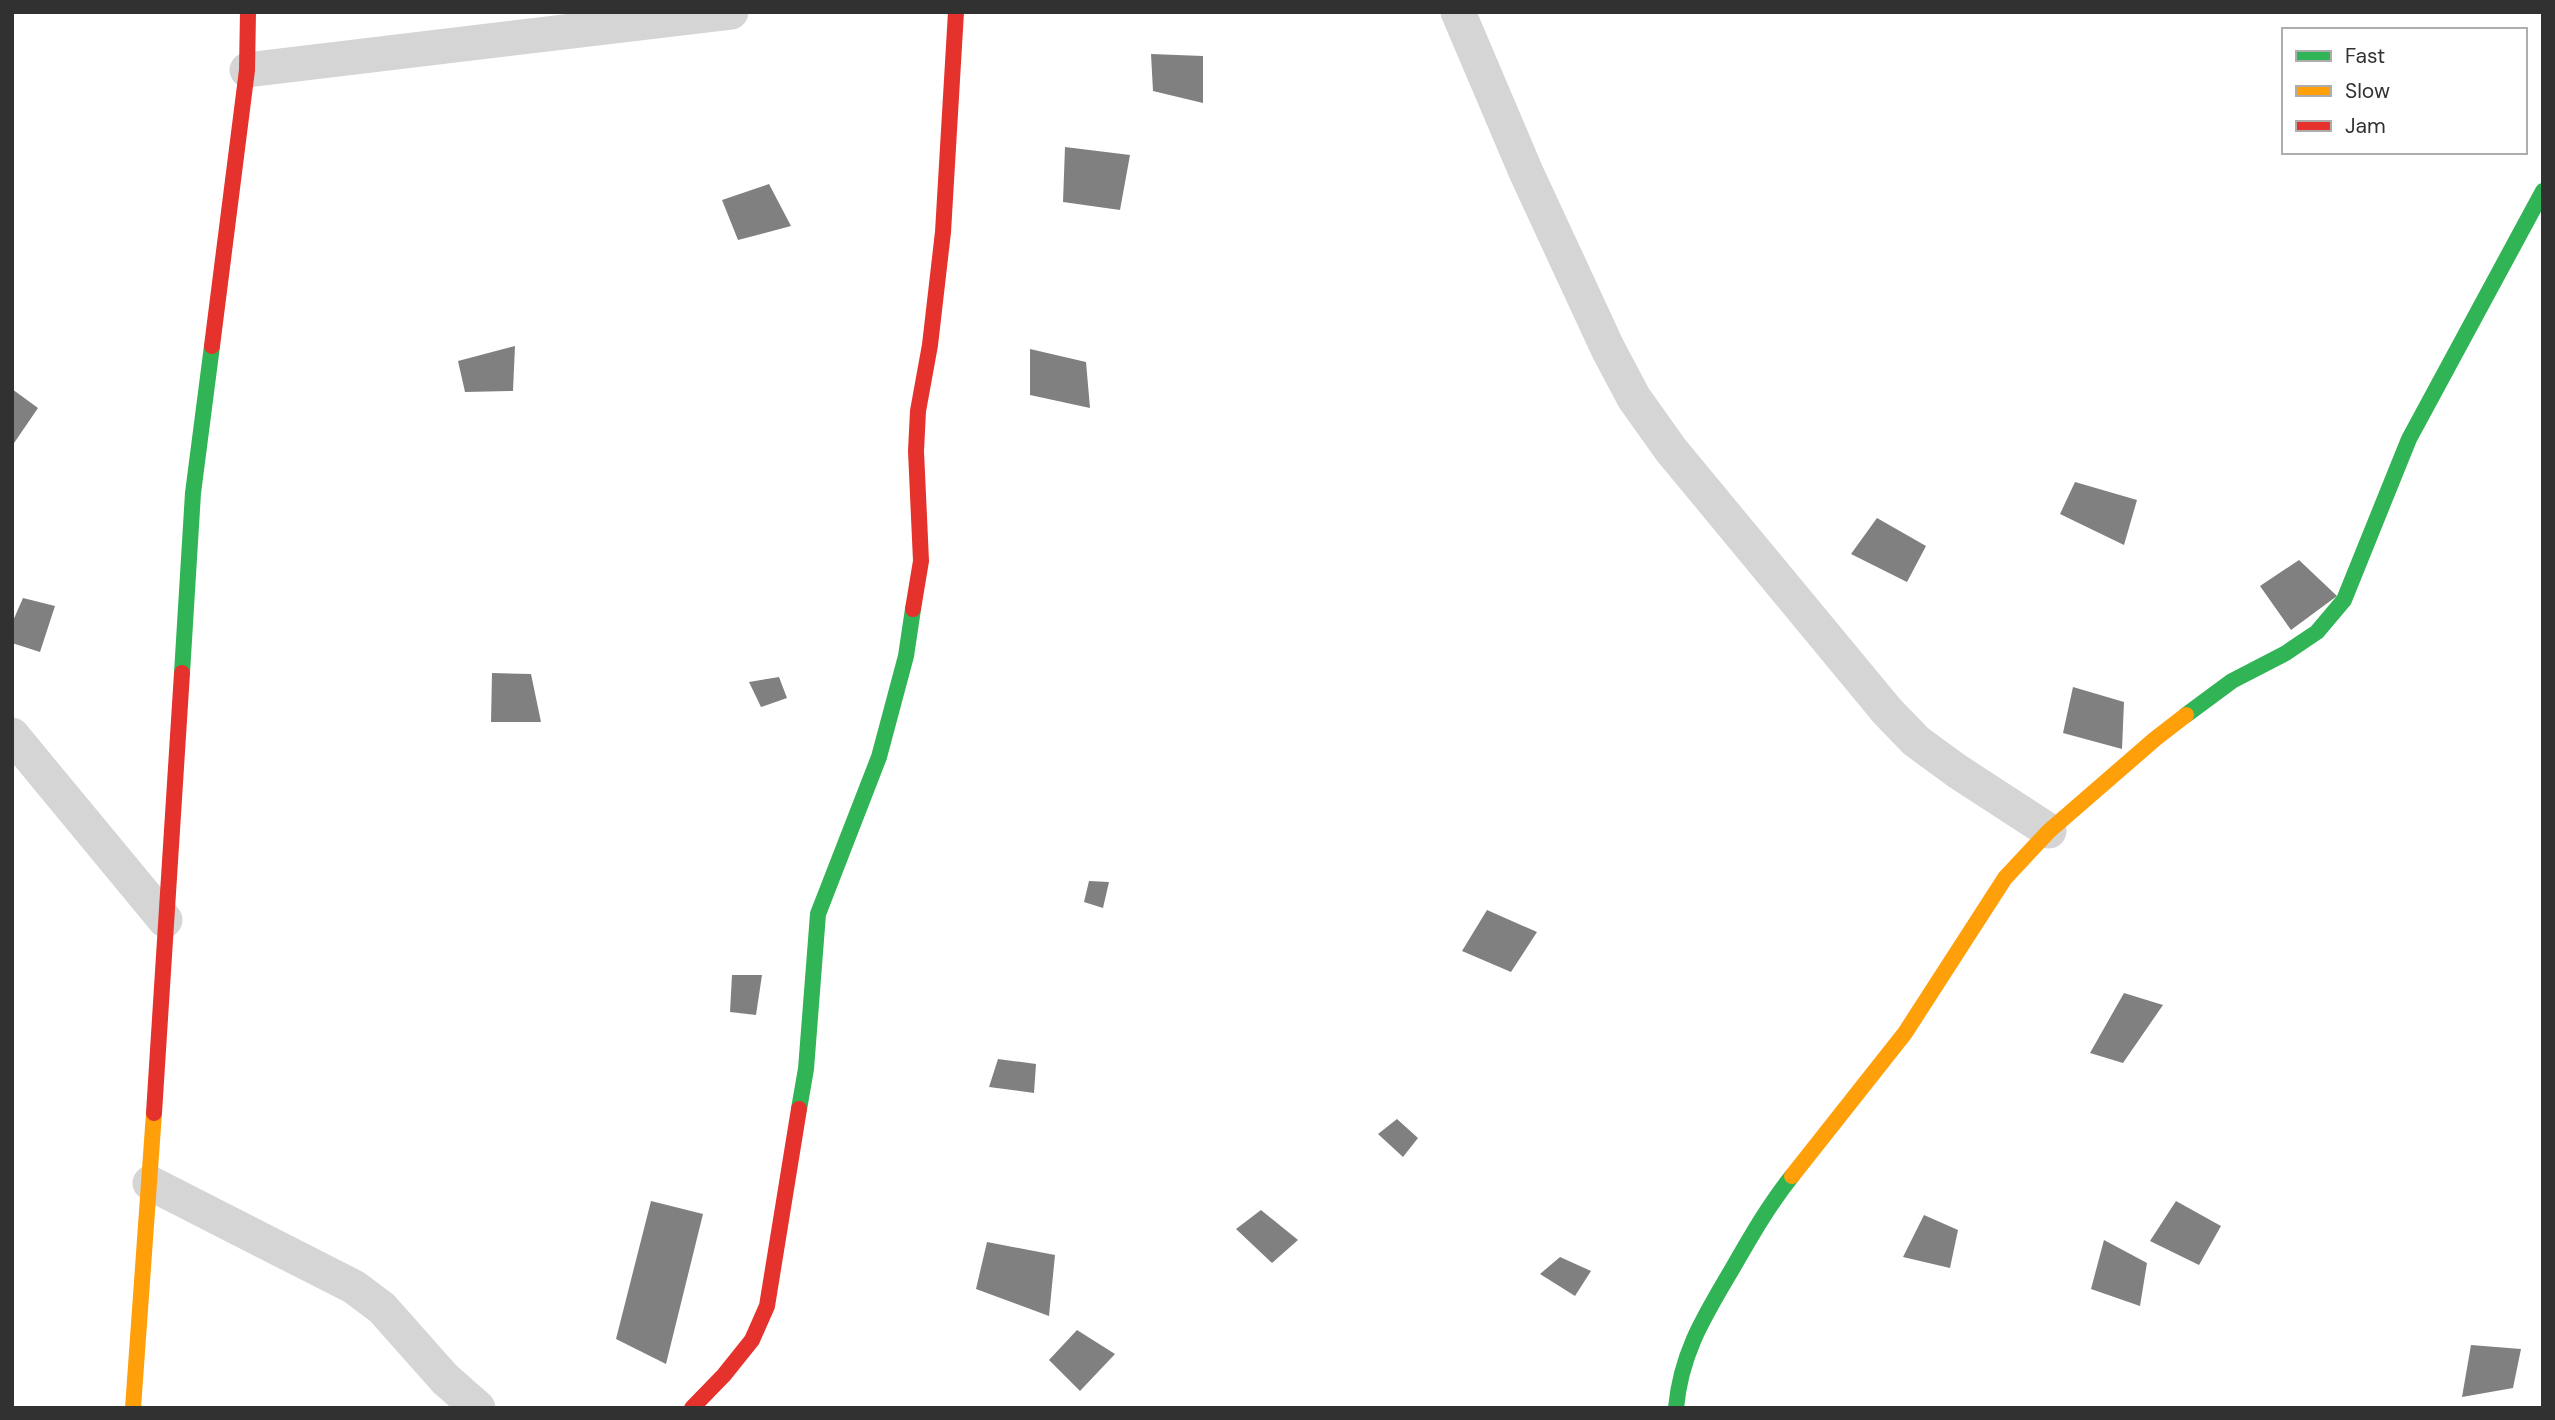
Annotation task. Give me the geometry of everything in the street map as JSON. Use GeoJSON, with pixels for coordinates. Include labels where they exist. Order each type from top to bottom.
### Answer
{"type":"FeatureCollection","features":[{"type":"Feature","properties":{"kind":"street"},"geometry":{"type":"LineString","coordinates":[[133,1408],[150,1183],[193,493],[247,70],[248,12]]}},
{"type":"Feature","properties":{"kind":"street"},"geometry":{"type":"LineString","coordinates":[[247,70],[731,12]]}},
{"type":"Feature","properties":{"kind":"street"},"geometry":{"type":"LineString","coordinates":[[692,1408],[724,1375],[751,1340],[767,1306],[806,1069],[818,914],[879,757],[906,656],[921,561],[916,451],[918,411],[930,345],[943,232],[956,12]]}},
{"type":"Feature","properties":{"kind":"street"},"geometry":{"type":"LineString","coordinates":[[1458,12],[1526,172],[1608,349],[1634,398],[1671,450],[1887,711],[1916,741],[2049,831]]}},
{"type":"Feature","properties":{"kind":"street"},"geometry":{"type":"LineString","coordinates":[[1676,1408],[1678,1384],[1688,1348],[1700,1322],[1769,1205],[1905,1033],[2005,878],[2049,831],[2194,708],[2232,681],[2286,653],[2317,632],[2344,600],[2351,576],[2409,439],[2543,191]]}},
{"type":"Feature","properties":{"kind":"street"},"geometry":{"type":"LineString","coordinates":[[12,735],[165,920]]}},
{"type":"Feature","properties":{"kind":"street"},"geometry":{"type":"LineString","coordinates":[[150,1183],[354,1286],[382,1308],[445,1379],[478,1408]]}},
{"type":"Feature","properties":{"kind":"building"},"geometry":{"type":"Polygon","coordinates":[[[1151,54],[1203,56],[1203,103],[1153,91],[1151,54]]]}},
{"type":"Feature","properties":{"kind":"building"},"geometry":{"type":"Polygon","coordinates":[[[1065,147],[1130,155],[1120,210],[1063,202],[1065,147]]]}},
{"type":"Feature","properties":{"kind":"building"},"geometry":{"type":"Polygon","coordinates":[[[769,184],[791,226],[738,240],[722,200],[769,184]]]}},
{"type":"Feature","properties":{"kind":"building"},"geometry":{"type":"Polygon","coordinates":[[[515,346],[513,391],[465,392],[458,361],[515,346]]]}},
{"type":"Feature","properties":{"kind":"building"},"geometry":{"type":"Polygon","coordinates":[[[1030,349],[1086,362],[1090,408],[1030,395],[1030,349]]]}},
{"type":"Feature","properties":{"kind":"building"},"geometry":{"type":"Polygon","coordinates":[[[12,389],[38,408],[12,446],[12,389]]]}},
{"type":"Feature","properties":{"kind":"building"},"geometry":{"type":"Polygon","coordinates":[[[2075,482],[2137,500],[2124,545],[2060,514],[2075,482]]]}},
{"type":"Feature","properties":{"kind":"building"},"geometry":{"type":"Polygon","coordinates":[[[1877,518],[1926,546],[1907,582],[1851,554],[1877,518]]]}},
{"type":"Feature","properties":{"kind":"building"},"geometry":{"type":"Polygon","coordinates":[[[2299,560],[2337,596],[2291,630],[2260,586],[2299,560]]]}},
{"type":"Feature","properties":{"kind":"building"},"geometry":{"type":"Polygon","coordinates":[[[23,598],[55,606],[40,652],[12,643],[12,623],[23,598]]]}},
{"type":"Feature","properties":{"kind":"building"},"geometry":{"type":"Polygon","coordinates":[[[492,673],[531,674],[541,722],[491,722],[492,673]]]}},
{"type":"Feature","properties":{"kind":"building"},"geometry":{"type":"Polygon","coordinates":[[[779,677],[787,698],[761,707],[749,682],[779,677]]]}},
{"type":"Feature","properties":{"kind":"building"},"geometry":{"type":"Polygon","coordinates":[[[2073,687],[2124,702],[2122,749],[2063,733],[2073,687]]]}},
{"type":"Feature","properties":{"kind":"building"},"geometry":{"type":"Polygon","coordinates":[[[1089,881],[1109,882],[1103,908],[1084,902],[1089,881]]]}},
{"type":"Feature","properties":{"kind":"building"},"geometry":{"type":"Polygon","coordinates":[[[1487,910],[1537,932],[1511,972],[1462,951],[1487,910]]]}},
{"type":"Feature","properties":{"kind":"building"},"geometry":{"type":"Polygon","coordinates":[[[732,975],[762,975],[756,1015],[730,1012],[732,975]]]}},
{"type":"Feature","properties":{"kind":"building"},"geometry":{"type":"Polygon","coordinates":[[[2124,993],[2163,1005],[2123,1063],[2090,1053],[2124,993]]]}},
{"type":"Feature","properties":{"kind":"building"},"geometry":{"type":"Polygon","coordinates":[[[998,1059],[1036,1064],[1034,1093],[989,1087],[998,1059]]]}},
{"type":"Feature","properties":{"kind":"building"},"geometry":{"type":"Polygon","coordinates":[[[1397,1119],[1418,1138],[1403,1157],[1378,1134],[1397,1119]]]}},
{"type":"Feature","properties":{"kind":"building"},"geometry":{"type":"Polygon","coordinates":[[[651,1201],[703,1214],[666,1364],[616,1339],[651,1201]]]}},
{"type":"Feature","properties":{"kind":"building"},"geometry":{"type":"Polygon","coordinates":[[[2176,1201],[2221,1226],[2199,1265],[2150,1241],[2176,1201]]]}},
{"type":"Feature","properties":{"kind":"building"},"geometry":{"type":"Polygon","coordinates":[[[1261,1210],[1298,1240],[1272,1263],[1236,1229],[1261,1210]]]}},
{"type":"Feature","properties":{"kind":"building"},"geometry":{"type":"Polygon","coordinates":[[[1924,1215],[1958,1230],[1950,1268],[1903,1257],[1924,1215]]]}},
{"type":"Feature","properties":{"kind":"building"},"geometry":{"type":"Polygon","coordinates":[[[2104,1240],[2147,1263],[2140,1306],[2091,1289],[2104,1240]]]}},
{"type":"Feature","properties":{"kind":"building"},"geometry":{"type":"Polygon","coordinates":[[[987,1242],[1055,1255],[1049,1316],[976,1289],[987,1242]]]}},
{"type":"Feature","properties":{"kind":"building"},"geometry":{"type":"Polygon","coordinates":[[[1560,1257],[1591,1271],[1575,1296],[1540,1274],[1560,1257]]]}},
{"type":"Feature","properties":{"kind":"building"},"geometry":{"type":"Polygon","coordinates":[[[1077,1330],[1115,1354],[1080,1391],[1049,1360],[1077,1330]]]}},
{"type":"Feature","properties":{"kind":"building"},"geometry":{"type":"Polygon","coordinates":[[[2471,1345],[2521,1349],[2513,1388],[2462,1397],[2471,1345]]]}},
{"type":"Feature","properties":{"kind":"traffic: fast"},"geometry":{"type":"LineString","coordinates":[[2186,715],[2232,681],[2286,653],[2317,632],[2344,600],[2409,439],[2543,191]]}},
{"type":"Feature","properties":{"kind":"traffic: fast"},"geometry":{"type":"LineString","coordinates":[[182,673],[193,493],[212,346]]}},
{"type":"Feature","properties":{"kind":"traffic: fast"},"geometry":{"type":"LineString","coordinates":[[799,1109],[806,1069],[818,914],[879,757],[906,656],[913,609]]}},
{"type":"Feature","properties":{"kind":"traffic: fast"},"geometry":{"type":"LineString","coordinates":[[1676,1408],[1683,1370],[1695,1336],[1760,1222],[1792,1176]]}},
{"type":"Feature","properties":{"kind":"traffic: slow"},"geometry":{"type":"LineString","coordinates":[[1792,1176],[1905,1033],[2005,878],[2049,831],[2186,715]]}},
{"type":"Feature","properties":{"kind":"traffic: slow"},"geometry":{"type":"LineString","coordinates":[[133,1408],[154,1113]]}},
{"type":"Feature","properties":{"kind":"traffic: jam"},"geometry":{"type":"LineString","coordinates":[[212,346],[247,70],[248,12]]}},
{"type":"Feature","properties":{"kind":"traffic: jam"},"geometry":{"type":"LineString","coordinates":[[913,609],[921,561],[916,451],[918,411],[930,345],[943,232],[956,12]]}},
{"type":"Feature","properties":{"kind":"traffic: jam"},"geometry":{"type":"LineString","coordinates":[[154,1113],[182,673]]}},
{"type":"Feature","properties":{"kind":"traffic: jam"},"geometry":{"type":"LineString","coordinates":[[692,1408],[724,1375],[752,1340],[767,1306],[799,1109]]}}]}
